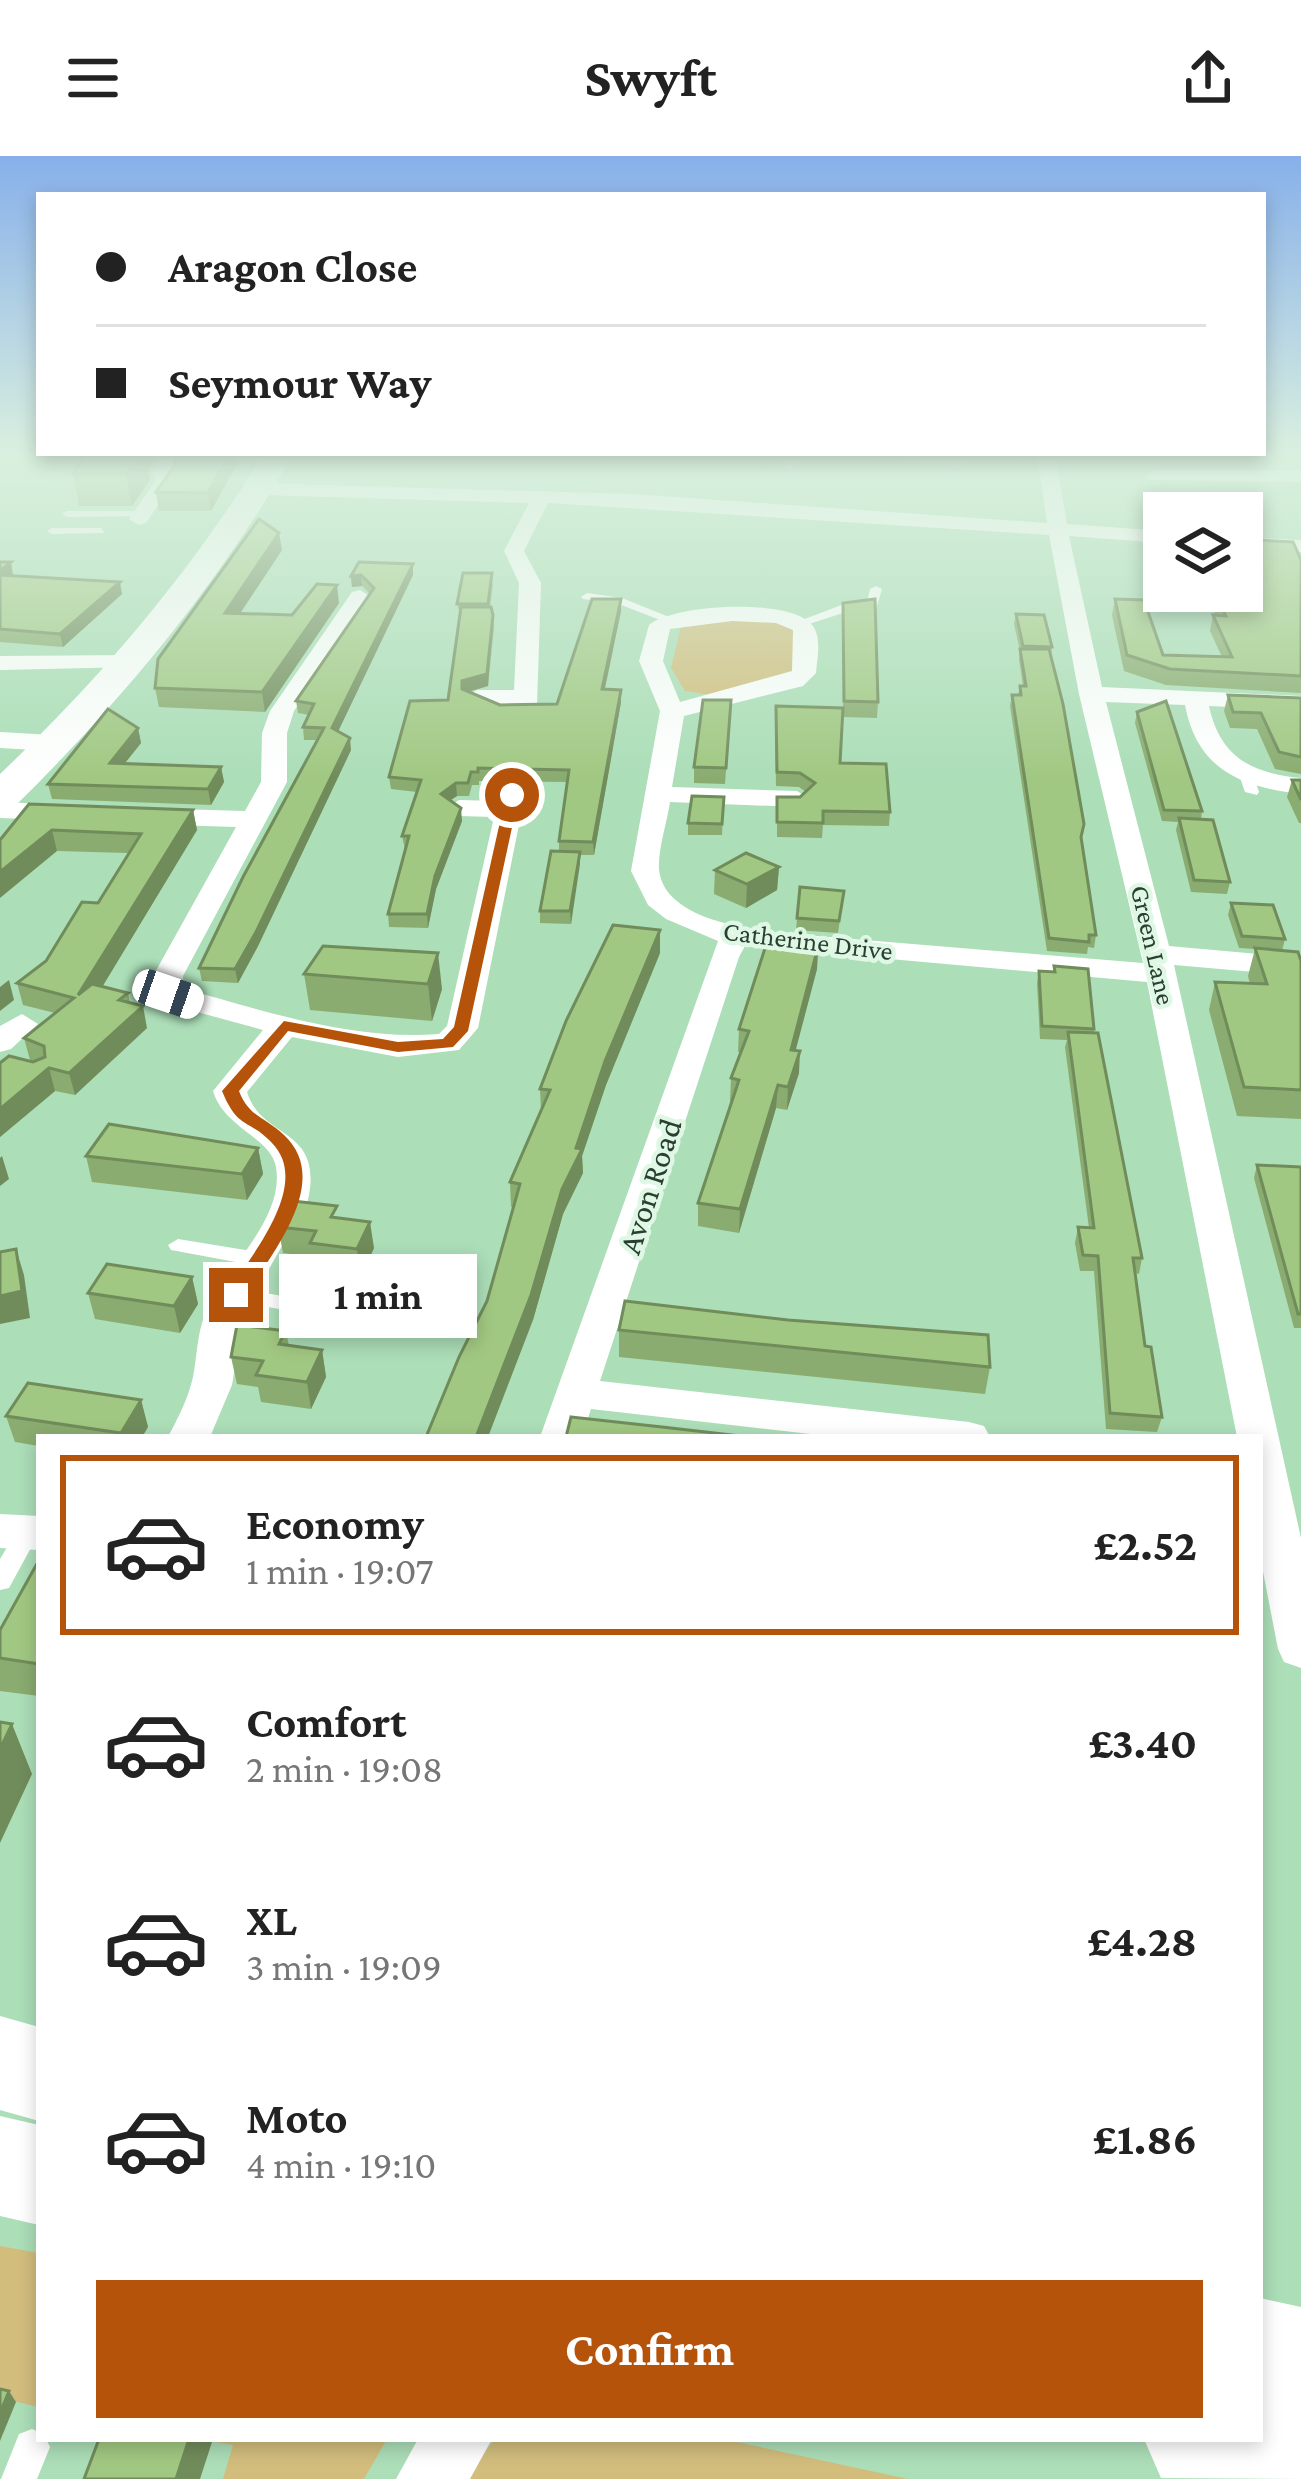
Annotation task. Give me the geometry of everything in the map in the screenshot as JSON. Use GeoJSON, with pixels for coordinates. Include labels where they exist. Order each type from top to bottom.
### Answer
{"type":"FeatureCollection","features":[{"type":"Feature","properties":{"kind":"highway"},"geometry":{"type":"LineString","coordinates":[[0,2063],[36,2073]]}},
{"type":"Feature","properties":{"kind":"highway"},"geometry":{"type":"LineString","coordinates":[[0,2166],[36,2173]]}},
{"type":"Feature","properties":{"kind":"highway"},"geometry":{"type":"LineString","coordinates":[[1263,2353],[1301,2361]]}},
{"type":"Feature","properties":{"kind":"highway"},"geometry":{"type":"LineString","coordinates":[[1212,2442],[1301,2465]]}},
{"type":"Feature","properties":{"kind":"main road"},"geometry":{"type":"LineString","coordinates":[[0,796],[126,662],[209,561]]}},
{"type":"Feature","properties":{"kind":"street"},"geometry":{"type":"LineString","coordinates":[[477,698],[525,701],[530,583],[519,561]]}},
{"type":"Feature","properties":{"kind":"street","name":"Green Lane"},"geometry":{"type":"LineString","coordinates":[[1063,561],[1158,964],[1257,1434]]}},
{"type":"Feature","properties":{"kind":"street"},"geometry":{"type":"LineString","coordinates":[[363,604],[291,693],[273,743],[278,766],[168,976],[168,994],[284,1026],[398,1047],[448,1043],[462,1028],[511,802],[459,808]]}},
{"type":"Feature","properties":{"kind":"street"},"geometry":{"type":"LineString","coordinates":[[695,614],[779,616],[800,623],[805,630],[804,673],[796,680],[672,711],[651,661],[660,625],[668,619],[695,614]]}},
{"type":"Feature","properties":{"kind":"street"},"geometry":{"type":"LineString","coordinates":[[0,663],[126,662]]}},
{"type":"Feature","properties":{"kind":"street"},"geometry":{"type":"LineString","coordinates":[[1091,694],[1301,703]]}},
{"type":"Feature","properties":{"kind":"street"},"geometry":{"type":"LineString","coordinates":[[1195,698],[1208,744],[1248,780],[1301,786]]}},
{"type":"Feature","properties":{"kind":"street","name":"Catherine Drive"},"geometry":{"type":"LineString","coordinates":[[672,711],[644,857],[658,899],[698,926],[736,936],[1158,964],[1301,968]]}},
{"type":"Feature","properties":{"kind":"street"},"geometry":{"type":"LineString","coordinates":[[0,740],[53,743]]}},
{"type":"Feature","properties":{"kind":"street"},"geometry":{"type":"LineString","coordinates":[[656,794],[797,799]]}},
{"type":"Feature","properties":{"kind":"street"},"geometry":{"type":"LineString","coordinates":[[0,810],[253,819]]}},
{"type":"Feature","properties":{"kind":"street","name":"Avon Road"},"geometry":{"type":"LineString","coordinates":[[563,1434],[724,957],[736,936]]}},
{"type":"Feature","properties":{"kind":"street"},"geometry":{"type":"LineString","coordinates":[[190,1434],[212,1384],[224,1316],[295,1189],[289,1151],[274,1135],[240,1115],[230,1091],[284,1026]]}},
{"type":"Feature","properties":{"kind":"street"},"geometry":{"type":"LineString","coordinates":[[577,1393],[941,1434]]}},
{"type":"Feature","properties":{"kind":"street","name":"Green Lane"},"geometry":{"type":"LineString","coordinates":[[1263,1461],[1291,1538],[1301,1648]]}},
{"type":"Feature","properties":{"kind":"street"},"geometry":{"type":"LineString","coordinates":[[429,2479],[457,2442]]}},
{"type":"Feature","properties":{"kind":"lane"},"geometry":{"type":"LineString","coordinates":[[800,623],[850,606],[872,606],[877,589]]}},
{"type":"Feature","properties":{"kind":"lane"},"geometry":{"type":"LineString","coordinates":[[587,597],[618,600],[668,619]]}},
{"type":"Feature","properties":{"kind":"lane"},"geometry":{"type":"LineString","coordinates":[[178,1245],[257,1259]]}},
{"type":"Feature","properties":{"kind":"lane"},"geometry":{"type":"LineString","coordinates":[[236,1295],[340,1313]]}},
{"type":"Feature","properties":{"kind":"lane"},"geometry":{"type":"LineString","coordinates":[[0,1580],[22,1533]]}},
{"type":"Feature","properties":{"kind":"shaded area"},"geometry":{"type":"Polygon","coordinates":[[[704,618],[786,623],[795,631],[792,676],[711,695],[685,691],[671,668],[681,626],[704,618]]]}},
{"type":"Feature","properties":{"kind":"shaded area"},"geometry":{"type":"Polygon","coordinates":[[[0,2246],[36,2252],[36,2406],[0,2398],[0,2246]]]}},
{"type":"Feature","properties":{"kind":"shaded area"},"geometry":{"type":"Polygon","coordinates":[[[215,2442],[385,2442],[364,2479],[223,2479],[233,2445],[215,2442]]]}},
{"type":"Feature","properties":{"kind":"shaded area"},"geometry":{"type":"Polygon","coordinates":[[[493,2442],[737,2442],[908,2479],[463,2479],[493,2442]]]}},
{"type":"Feature","properties":{"kind":"building"},"geometry":{"type":"Polygon","coordinates":[[[228,561],[260,561],[225,613],[292,615],[317,584],[337,585],[262,692],[155,688],[158,659],[228,561]]]}},
{"type":"Feature","properties":{"kind":"building"},"geometry":{"type":"Polygon","coordinates":[[[1263,561],[1301,561],[1301,676],[1170,669],[1127,655],[1115,599],[1143,600],[1143,612],[1148,612],[1163,655],[1232,657],[1213,615],[1226,616],[1224,612],[1263,612],[1263,561]]]}},
{"type":"Feature","properties":{"kind":"building"},"geometry":{"type":"Polygon","coordinates":[[[359,562],[413,564],[332,728],[350,738],[235,969],[199,968],[324,728],[303,727],[314,704],[296,701],[374,588],[361,575],[351,576],[359,562]]]}},
{"type":"Feature","properties":{"kind":"building"},"geometry":{"type":"Polygon","coordinates":[[[463,573],[492,573],[488,604],[457,604],[463,573]]]}},
{"type":"Feature","properties":{"kind":"building"},"geometry":{"type":"Polygon","coordinates":[[[0,575],[120,582],[60,634],[0,629],[0,575]]]}},
{"type":"Feature","properties":{"kind":"building"},"geometry":{"type":"Polygon","coordinates":[[[592,599],[621,599],[602,689],[621,690],[593,842],[559,841],[569,770],[478,768],[471,772],[468,783],[456,783],[441,794],[461,808],[435,876],[427,914],[388,914],[409,836],[402,836],[421,780],[389,777],[410,701],[448,700],[461,607],[491,607],[493,615],[487,674],[462,681],[462,689],[500,705],[557,704],[592,599]]]}},
{"type":"Feature","properties":{"kind":"building"},"geometry":{"type":"Polygon","coordinates":[[[875,599],[878,702],[844,701],[843,603],[875,599]]]}},
{"type":"Feature","properties":{"kind":"building"},"geometry":{"type":"Polygon","coordinates":[[[1016,614],[1044,615],[1052,647],[1023,646],[1016,614]]]}},
{"type":"Feature","properties":{"kind":"building"},"geometry":{"type":"Polygon","coordinates":[[[1020,649],[1049,649],[1063,704],[1084,824],[1081,837],[1096,935],[1089,935],[1089,942],[1049,938],[1012,695],[1021,695],[1020,686],[1026,686],[1020,649]]]}},
{"type":"Feature","properties":{"kind":"building"},"geometry":{"type":"Polygon","coordinates":[[[1228,695],[1301,698],[1301,757],[1279,752],[1261,713],[1233,712],[1228,695]]]}},
{"type":"Feature","properties":{"kind":"building"},"geometry":{"type":"Polygon","coordinates":[[[703,700],[731,700],[726,768],[694,767],[703,700]]]}},
{"type":"Feature","properties":{"kind":"building"},"geometry":{"type":"Polygon","coordinates":[[[1166,701],[1202,811],[1164,810],[1137,712],[1166,701]]]}},
{"type":"Feature","properties":{"kind":"building"},"geometry":{"type":"Polygon","coordinates":[[[776,706],[843,708],[840,763],[886,764],[890,812],[823,811],[823,823],[777,822],[777,797],[800,797],[815,783],[800,773],[777,772],[776,706]]]}},
{"type":"Feature","properties":{"kind":"building"},"geometry":{"type":"Polygon","coordinates":[[[108,709],[138,728],[110,763],[221,767],[208,789],[48,784],[108,709]]]}},
{"type":"Feature","properties":{"kind":"building"},"geometry":{"type":"Polygon","coordinates":[[[692,796],[724,797],[722,824],[688,823],[692,796]]]}},
{"type":"Feature","properties":{"kind":"building"},"geometry":{"type":"Polygon","coordinates":[[[29,804],[193,810],[78,995],[92,984],[128,993],[119,1000],[143,1006],[69,1073],[49,1068],[0,1109],[0,1063],[9,1056],[33,1062],[45,1057],[44,1046],[24,1038],[74,998],[17,983],[46,961],[82,902],[98,903],[141,834],[52,830],[0,872],[0,840],[29,804]]]}},
{"type":"Feature","properties":{"kind":"building"},"geometry":{"type":"Polygon","coordinates":[[[1179,818],[1213,820],[1230,882],[1194,880],[1179,818]]]}},
{"type":"Feature","properties":{"kind":"building"},"geometry":{"type":"Polygon","coordinates":[[[551,851],[580,852],[570,911],[540,911],[551,851]]]}},
{"type":"Feature","properties":{"kind":"building"},"geometry":{"type":"Polygon","coordinates":[[[746,853],[779,867],[747,884],[715,870],[746,853]]]}},
{"type":"Feature","properties":{"kind":"building"},"geometry":{"type":"Polygon","coordinates":[[[800,887],[844,891],[839,921],[797,918],[800,887]]]}},
{"type":"Feature","properties":{"kind":"building"},"geometry":{"type":"Polygon","coordinates":[[[1231,903],[1273,905],[1285,939],[1242,936],[1231,903]]]}},
{"type":"Feature","properties":{"kind":"building"},"geometry":{"type":"Polygon","coordinates":[[[613,925],[660,930],[605,1061],[576,1148],[582,1149],[562,1189],[531,1295],[477,1434],[427,1434],[487,1301],[520,1184],[510,1182],[550,1090],[540,1089],[566,1021],[613,925]]]}},
{"type":"Feature","properties":{"kind":"building"},"geometry":{"type":"Polygon","coordinates":[[[767,942],[818,947],[791,1050],[800,1051],[788,1087],[778,1085],[740,1209],[698,1203],[739,1080],[731,1078],[749,1031],[739,1029],[767,942]]]}},
{"type":"Feature","properties":{"kind":"building"},"geometry":{"type":"Polygon","coordinates":[[[323,946],[438,953],[428,984],[304,974],[323,946]]]}},
{"type":"Feature","properties":{"kind":"building"},"geometry":{"type":"Polygon","coordinates":[[[1255,948],[1298,952],[1301,961],[1301,1090],[1244,1087],[1215,982],[1267,984],[1255,948]]]}},
{"type":"Feature","properties":{"kind":"building"},"geometry":{"type":"Polygon","coordinates":[[[1054,966],[1088,969],[1094,1029],[1042,1026],[1039,971],[1055,972],[1054,966]]]}},
{"type":"Feature","properties":{"kind":"building"},"geometry":{"type":"Polygon","coordinates":[[[1068,1032],[1098,1033],[1142,1258],[1133,1258],[1145,1346],[1151,1347],[1162,1417],[1110,1413],[1098,1256],[1083,1255],[1078,1227],[1094,1228],[1068,1032]]]}},
{"type":"Feature","properties":{"kind":"building"},"geometry":{"type":"Polygon","coordinates":[[[109,1124],[258,1148],[242,1174],[86,1156],[109,1124]]]}},
{"type":"Feature","properties":{"kind":"building"},"geometry":{"type":"Polygon","coordinates":[[[1257,1165],[1301,1167],[1301,1314],[1298,1314],[1257,1165]]]}},
{"type":"Feature","properties":{"kind":"building"},"geometry":{"type":"Polygon","coordinates":[[[293,1201],[337,1206],[331,1217],[370,1222],[357,1249],[310,1243],[316,1231],[278,1227],[293,1201]]]}},
{"type":"Feature","properties":{"kind":"building"},"geometry":{"type":"Polygon","coordinates":[[[16,1249],[22,1291],[0,1296],[0,1252],[16,1249]]]}},
{"type":"Feature","properties":{"kind":"building"},"geometry":{"type":"Polygon","coordinates":[[[107,1264],[192,1277],[174,1306],[88,1293],[107,1264]]]}},
{"type":"Feature","properties":{"kind":"building"},"geometry":{"type":"Polygon","coordinates":[[[625,1301],[788,1320],[988,1335],[990,1367],[619,1330],[625,1301]]]}},
{"type":"Feature","properties":{"kind":"building"},"geometry":{"type":"Polygon","coordinates":[[[237,1325],[286,1331],[279,1344],[322,1350],[307,1382],[256,1375],[263,1361],[231,1357],[237,1325]]]}},
{"type":"Feature","properties":{"kind":"building"},"geometry":{"type":"Polygon","coordinates":[[[28,1383],[141,1400],[121,1433],[6,1416],[28,1383]]]}},
{"type":"Feature","properties":{"kind":"building"},"geometry":{"type":"Polygon","coordinates":[[[571,1417],[723,1434],[567,1434],[571,1417]]]}},
{"type":"Feature","properties":{"kind":"building"},"geometry":{"type":"Polygon","coordinates":[[[36,1565],[36,1664],[0,1658],[0,1630],[36,1565]]]}},
{"type":"Feature","properties":{"kind":"building"},"geometry":{"type":"Polygon","coordinates":[[[0,1722],[12,1724],[0,1749],[0,1722]]]}},
{"type":"Feature","properties":{"kind":"building"},"geometry":{"type":"Polygon","coordinates":[[[0,2389],[9,2391],[0,2413],[0,2389]]]}},
{"type":"Feature","properties":{"kind":"building"},"geometry":{"type":"Polygon","coordinates":[[[98,2442],[188,2442],[176,2479],[84,2479],[98,2442]]]}},
{"type":"Feature","properties":{"kind":"route"},"geometry":{"type":"LineString","coordinates":[[236,1295],[287,1208],[295,1189],[295,1169],[289,1151],[274,1135],[240,1115],[230,1091],[284,1026],[398,1047],[448,1043],[462,1028],[512,795]]}}]}
